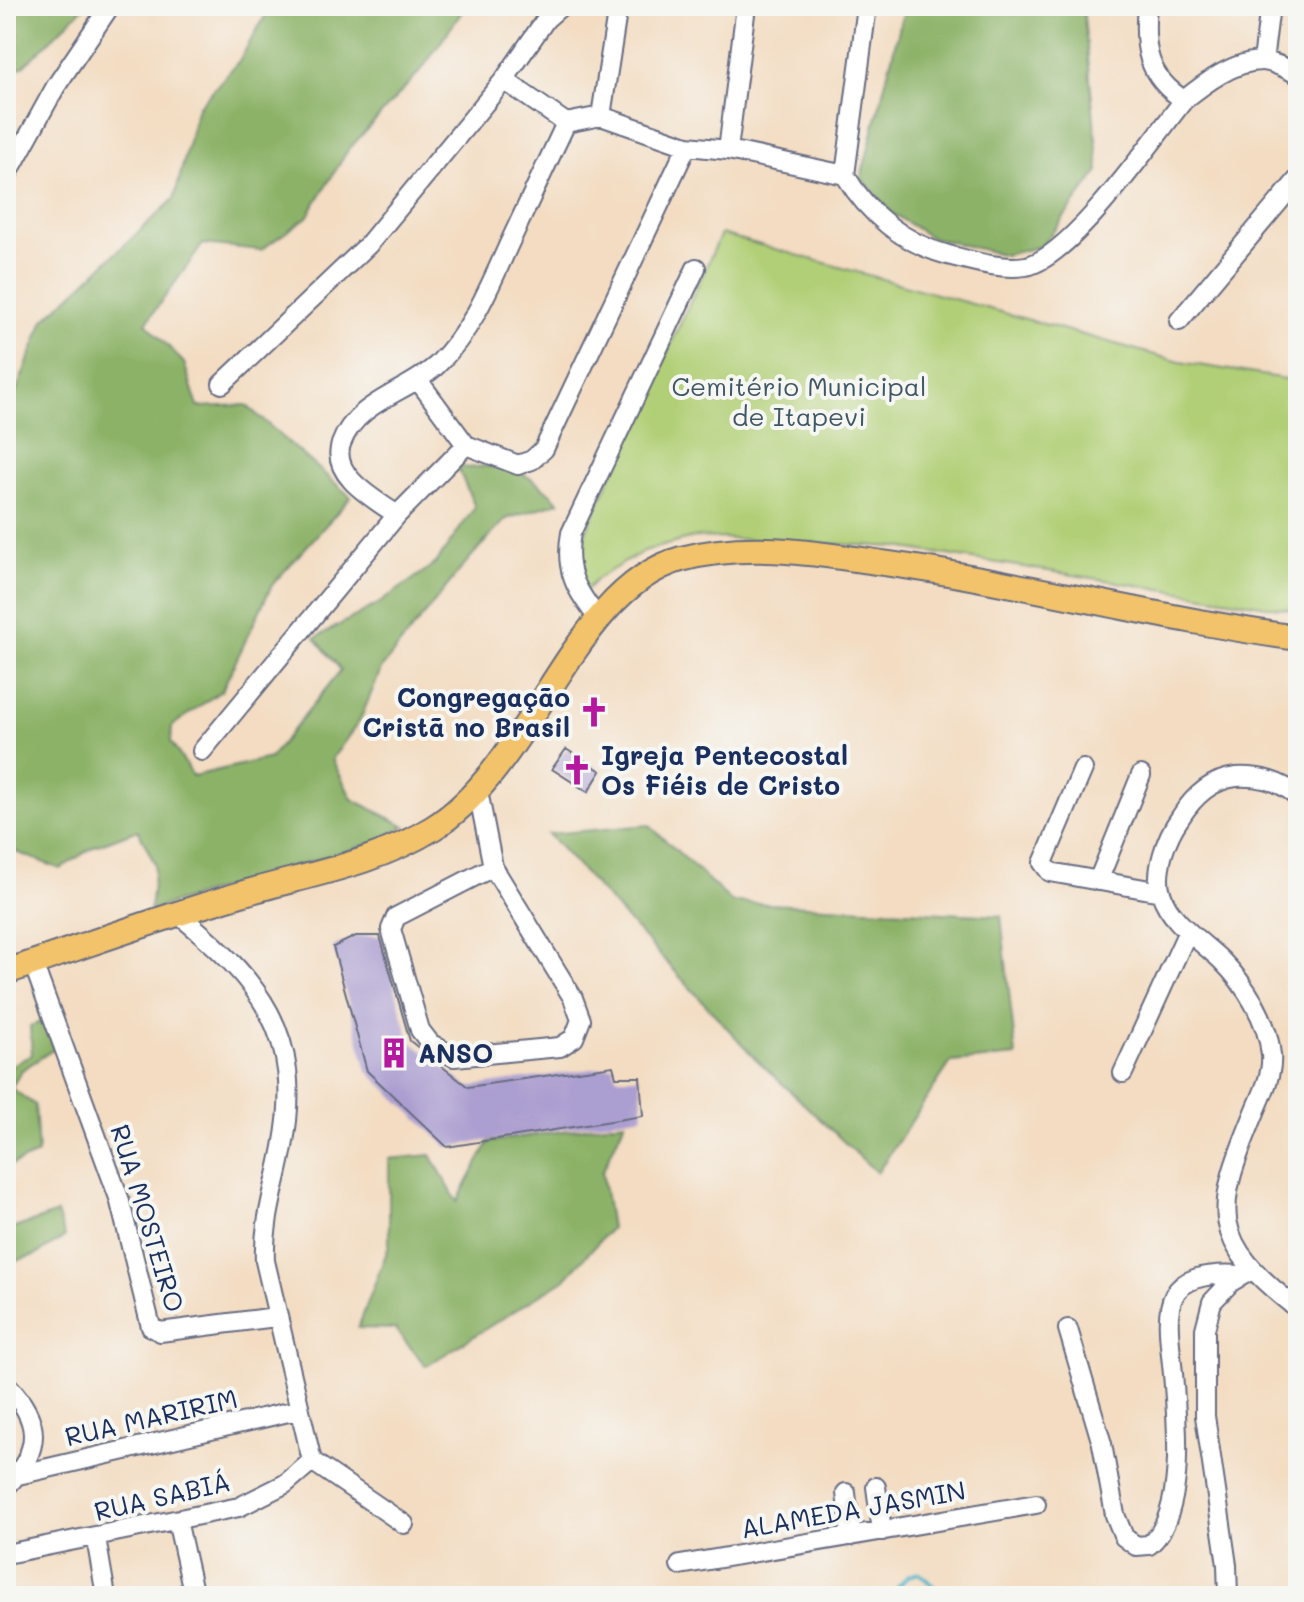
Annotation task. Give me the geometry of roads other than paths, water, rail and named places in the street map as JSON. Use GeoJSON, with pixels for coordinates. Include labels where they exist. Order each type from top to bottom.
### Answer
{"type":"FeatureCollection","features":[{"type":"Feature","properties":{"kind":"main road"},"geometry":{"type":"LineString","coordinates":[[6,972],[177,913],[391,849],[432,829],[478,791],[516,745],[599,619],[647,575],[675,561],[728,550],[763,548],[959,573],[1195,624],[1298,638]]}},
{"type":"Feature","properties":{"kind":"street"},"geometry":{"type":"LineString","coordinates":[[8,171],[56,86],[110,6]]}},
{"type":"Feature","properties":{"kind":"street"},"geometry":{"type":"LineString","coordinates":[[222,384],[368,245],[504,80],[546,19],[561,6]]}},
{"type":"Feature","properties":{"kind":"street"},"geometry":{"type":"LineString","coordinates":[[601,116],[618,6]]}},
{"type":"Feature","properties":{"kind":"street"},"geometry":{"type":"LineString","coordinates":[[728,150],[746,6]]}},
{"type":"Feature","properties":{"kind":"street"},"geometry":{"type":"LineString","coordinates":[[845,175],[867,6]]}},
{"type":"Feature","properties":{"kind":"street"},"geometry":{"type":"LineString","coordinates":[[1147,6],[1146,55],[1166,89],[1184,100]]}},
{"type":"Feature","properties":{"kind":"street"},"geometry":{"type":"LineString","coordinates":[[1263,61],[1270,6]]}},
{"type":"Feature","properties":{"kind":"street"},"geometry":{"type":"LineString","coordinates":[[504,80],[566,123],[601,116],[687,146],[728,150],[845,175],[875,216],[908,239],[933,251],[972,261],[1025,266],[1042,261],[1079,230],[1184,100],[1227,71],[1263,61],[1298,74]]}},
{"type":"Feature","properties":{"kind":"street"},"geometry":{"type":"LineString","coordinates":[[397,515],[350,478],[340,463],[341,445],[367,412],[387,394],[418,380],[436,365],[473,322],[566,123]]}},
{"type":"Feature","properties":{"kind":"street"},"geometry":{"type":"LineString","coordinates":[[418,380],[466,445],[518,465],[532,460],[544,449],[687,146]]}},
{"type":"Feature","properties":{"kind":"street"},"geometry":{"type":"LineString","coordinates":[[1179,321],[1298,179]]}},
{"type":"Feature","properties":{"kind":"street"},"geometry":{"type":"LineString","coordinates":[[599,619],[570,576],[567,562],[571,533],[696,268]]}},
{"type":"Feature","properties":{"kind":"street"},"geometry":{"type":"LineString","coordinates":[[202,751],[397,515],[466,445]]}},
{"type":"Feature","properties":{"kind":"street"},"geometry":{"type":"LineString","coordinates":[[1083,769],[1043,863],[1050,872],[1161,892]]}},
{"type":"Feature","properties":{"kind":"street"},"geometry":{"type":"LineString","coordinates":[[1098,881],[1141,775]]}},
{"type":"Feature","properties":{"kind":"street"},"geometry":{"type":"LineString","coordinates":[[1246,1274],[1227,1221],[1225,1195],[1233,1162],[1266,1084],[1272,1057],[1267,1034],[1244,987],[1222,961],[1173,915],[1161,892],[1167,843],[1187,806],[1202,790],[1233,778],[1255,777],[1277,783],[1298,797]]}},
{"type":"Feature","properties":{"kind":"street"},"geometry":{"type":"LineString","coordinates":[[478,791],[493,867],[573,998],[581,1020],[574,1038],[560,1047],[454,1057],[430,1043],[420,1030],[391,929],[396,917],[493,867]]}},
{"type":"Feature","properties":{"kind":"street"},"geometry":{"type":"LineString","coordinates":[[177,913],[230,958],[254,986],[280,1038],[290,1107],[263,1230],[265,1261],[297,1410],[312,1461],[404,1524]]}},
{"type":"Feature","properties":{"kind":"street"},"geometry":{"type":"LineString","coordinates":[[1123,1073],[1188,931]]}},
{"type":"Feature","properties":{"kind":"street","name":"RUA MOSTEIRO"},"geometry":{"type":"LineString","coordinates":[[33,963],[119,1198],[151,1327],[168,1331],[276,1317]]}},
{"type":"Feature","properties":{"kind":"street"},"geometry":{"type":"LineString","coordinates":[[1068,1329],[1099,1432],[1115,1515],[1124,1537],[1136,1546],[1149,1545],[1160,1536],[1167,1523],[1176,1472],[1173,1376],[1166,1314],[1177,1291],[1187,1283],[1220,1274],[1246,1274],[1298,1309]]}},
{"type":"Feature","properties":{"kind":"street"},"geometry":{"type":"LineString","coordinates":[[1228,1596],[1227,1565],[1205,1416],[1208,1309],[1223,1289],[1246,1274]]}},
{"type":"Feature","properties":{"kind":"street"},"geometry":{"type":"LineString","coordinates":[[6,1384],[23,1404],[33,1430],[28,1462],[12,1481]]}},
{"type":"Feature","properties":{"kind":"street","name":"RUA MARIRIM"},"geometry":{"type":"LineString","coordinates":[[12,1481],[297,1410]]}},
{"type":"Feature","properties":{"kind":"street","name":"RUA SABIÁ"},"geometry":{"type":"LineString","coordinates":[[6,1554],[239,1507],[285,1484],[312,1461]]}},
{"type":"Feature","properties":{"kind":"street"},"geometry":{"type":"LineString","coordinates":[[876,1487],[882,1531]]}},
{"type":"Feature","properties":{"kind":"street"},"geometry":{"type":"LineString","coordinates":[[846,1493],[851,1536]]}},
{"type":"Feature","properties":{"kind":"street","name":"ALAMEDA JASMIN"},"geometry":{"type":"LineString","coordinates":[[680,1565],[1036,1504]]}},
{"type":"Feature","properties":{"kind":"street"},"geometry":{"type":"LineString","coordinates":[[177,1520],[194,1596]]}},
{"type":"Feature","properties":{"kind":"street"},"geometry":{"type":"LineString","coordinates":[[96,1538],[106,1596]]}},
{"type":"Feature","properties":{"kind":"waterway"},"geometry":{"type":"LineString","coordinates":[[890,1596],[908,1576],[919,1573],[944,1596]]}},
{"type":"Feature","properties":{"kind":"place","name":"Congregação Cristã no Brasil"},"geometry":{"type":"Point","coordinates":[594,712]}},
{"type":"Feature","properties":{"kind":"place","name":"Igreja Pentecostal Os Fiéis de Cristo"},"geometry":{"type":"Point","coordinates":[577,770]}},
{"type":"Feature","properties":{"kind":"place","name":"ANSO"},"geometry":{"type":"Point","coordinates":[394,1053]}},
{"type":"Feature","properties":{"kind":"park label","name":"Cemitério Municipal de Itapevi"},"geometry":{"type":"Point","coordinates":[799,401]}}]}
